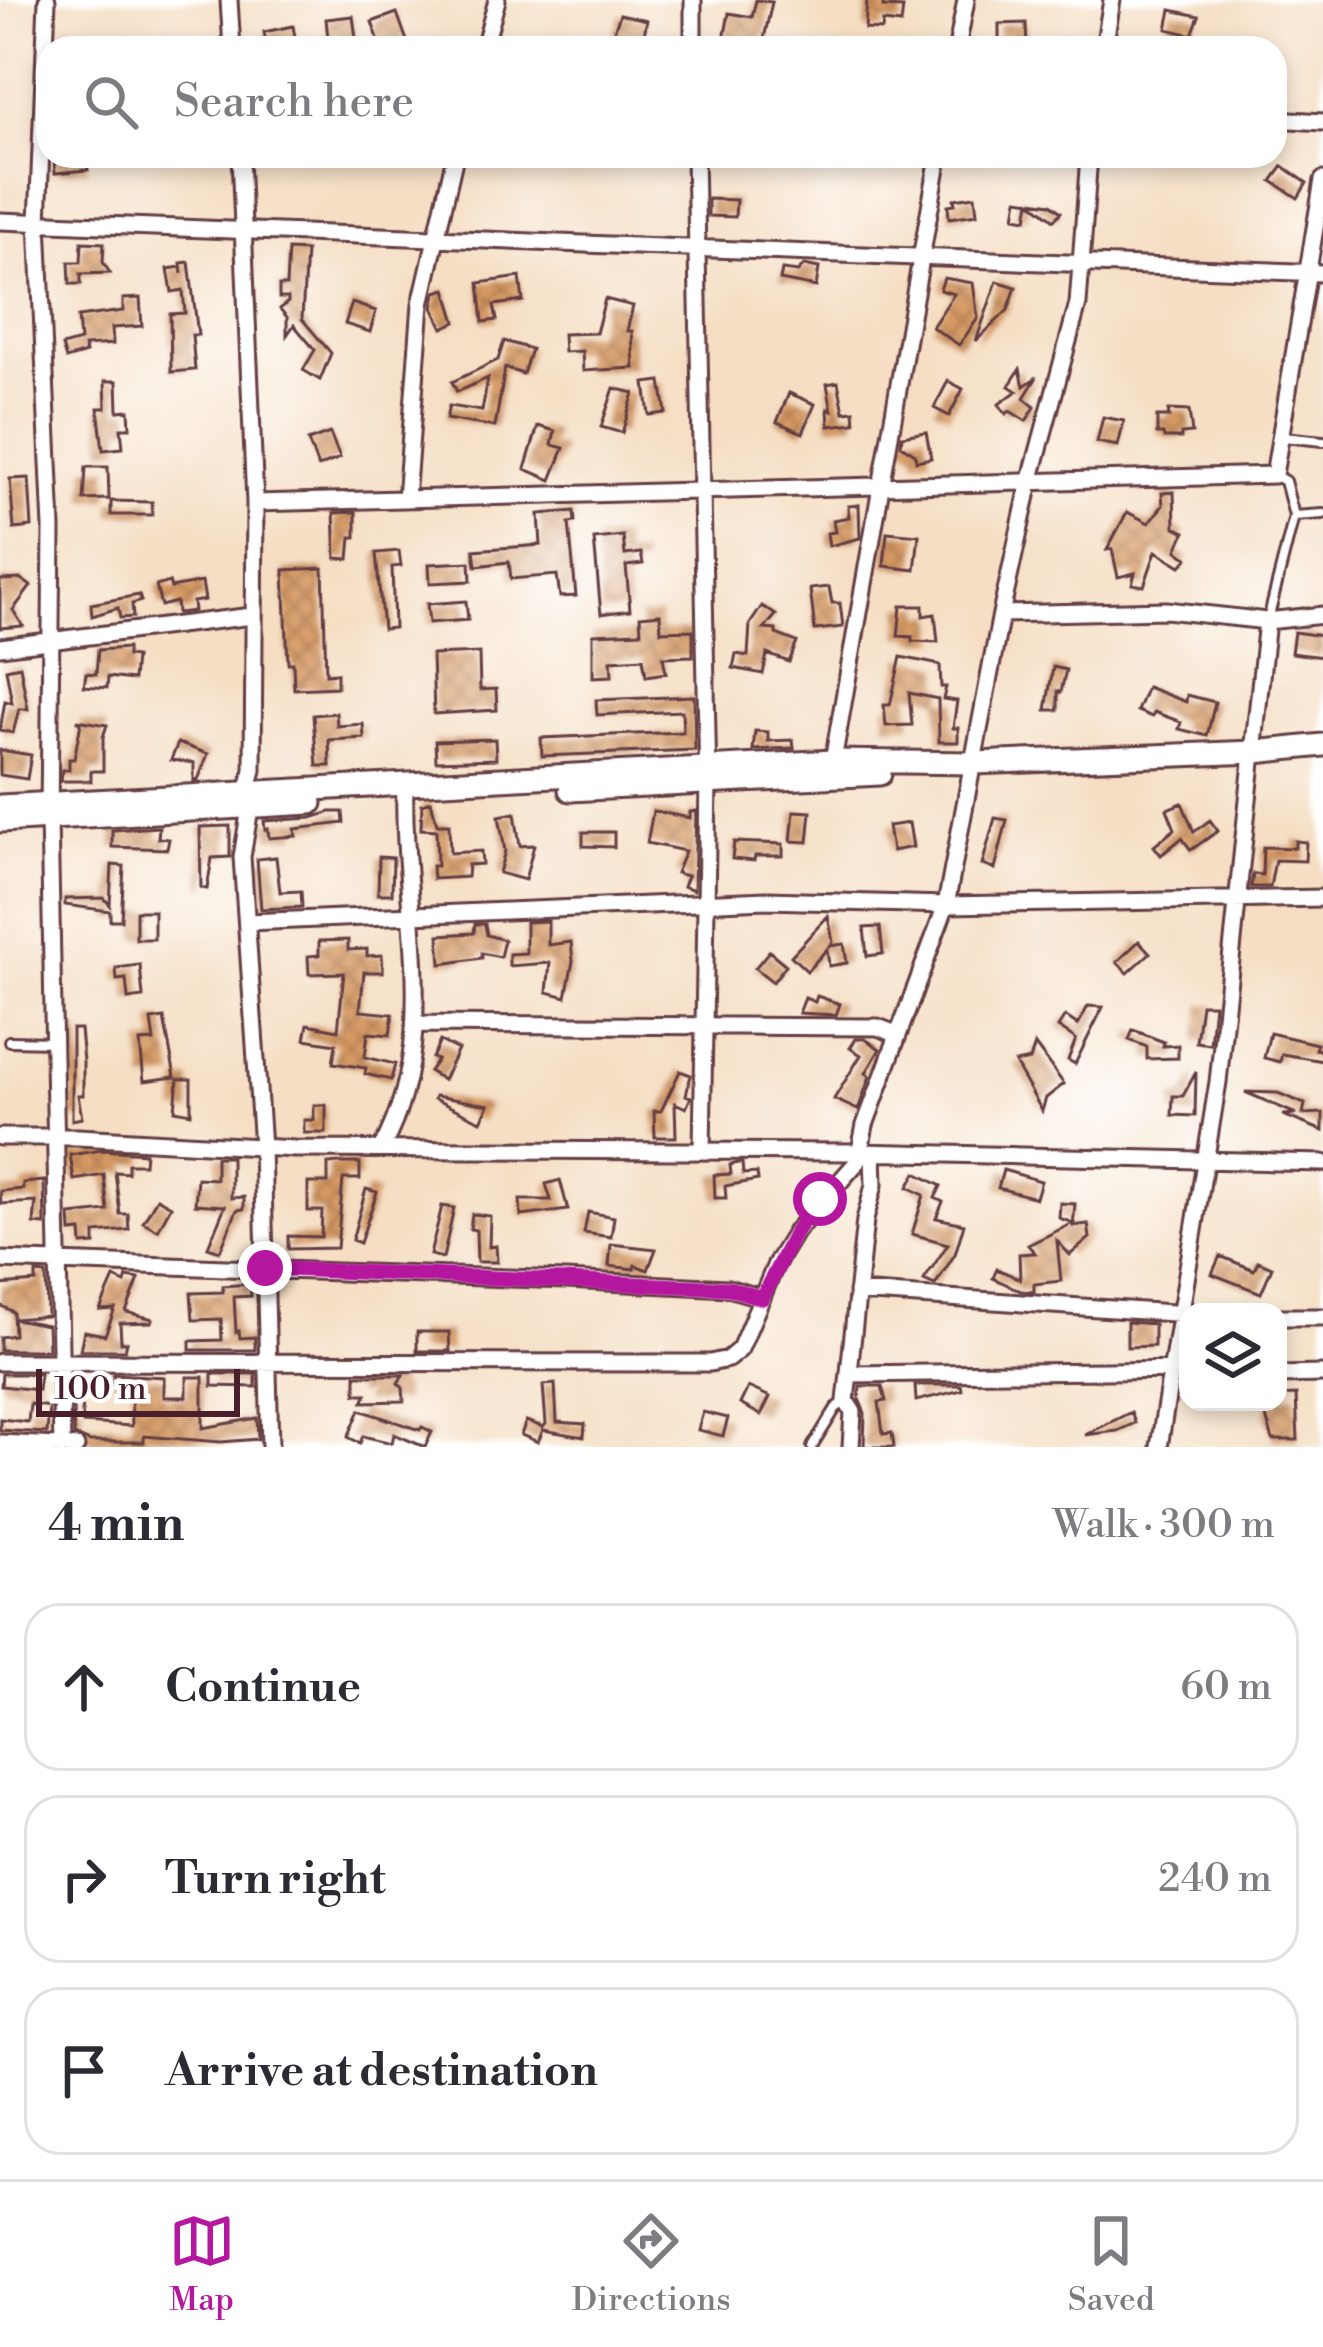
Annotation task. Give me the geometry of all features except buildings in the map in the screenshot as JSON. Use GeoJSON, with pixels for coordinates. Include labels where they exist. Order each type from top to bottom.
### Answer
{"type":"FeatureCollection","features":[{"type":"Feature","properties":{"kind":"street"},"geometry":{"type":"LineString","coordinates":[[45,36],[46,0]]}},
{"type":"Feature","properties":{"kind":"street"},"geometry":{"type":"LineString","coordinates":[[229,0],[231,36]]}},
{"type":"Feature","properties":{"kind":"street"},"geometry":{"type":"LineString","coordinates":[[487,36],[497,0]]}},
{"type":"Feature","properties":{"kind":"street"},"geometry":{"type":"LineString","coordinates":[[693,0],[693,36]]}},
{"type":"Feature","properties":{"kind":"street"},"geometry":{"type":"LineString","coordinates":[[959,36],[966,0]]}},
{"type":"Feature","properties":{"kind":"street"},"geometry":{"type":"LineString","coordinates":[[1106,36],[1112,0]]}},
{"type":"Feature","properties":{"kind":"street"},"geometry":{"type":"LineString","coordinates":[[1287,120],[1323,122]]}},
{"type":"Feature","properties":{"kind":"street"},"geometry":{"type":"LineString","coordinates":[[40,168],[38,222],[52,528],[49,810],[62,1447]]}},
{"type":"Feature","properties":{"kind":"street"},"geometry":{"type":"LineString","coordinates":[[241,168],[255,503],[253,770],[242,857],[262,1147],[270,1447]]}},
{"type":"Feature","properties":{"kind":"street"},"geometry":{"type":"LineString","coordinates":[[406,499],[421,304],[452,168]]}},
{"type":"Feature","properties":{"kind":"street"},"geometry":{"type":"LineString","coordinates":[[695,168],[708,776],[702,1151]]}},
{"type":"Feature","properties":{"kind":"street"},"geometry":{"type":"LineString","coordinates":[[833,761],[936,168]]}},
{"type":"Feature","properties":{"kind":"street"},"geometry":{"type":"LineString","coordinates":[[0,1362],[710,1363],[728,1359],[740,1349],[796,1231],[865,1153],[898,1035],[946,905],[1000,614],[1078,304],[1088,168]]}},
{"type":"Feature","properties":{"kind":"street"},"geometry":{"type":"LineString","coordinates":[[255,503],[1274,475],[1315,274],[1323,180]]}},
{"type":"Feature","properties":{"kind":"street"},"geometry":{"type":"LineString","coordinates":[[0,220],[1315,274]]}},
{"type":"Feature","properties":{"kind":"street"},"geometry":{"type":"LineString","coordinates":[[1000,614],[1166,610],[1267,621],[1323,615]]}},
{"type":"Feature","properties":{"kind":"street"},"geometry":{"type":"LineString","coordinates":[[0,647],[252,616]]}},
{"type":"Feature","properties":{"kind":"street"},"geometry":{"type":"LineString","coordinates":[[1186,1303],[1218,1082],[1267,621]]}},
{"type":"Feature","properties":{"kind":"street"},"geometry":{"type":"LineString","coordinates":[[1255,758],[1323,745]]}},
{"type":"Feature","properties":{"kind":"street"},"geometry":{"type":"LineString","coordinates":[[0,806],[49,810],[973,766],[1323,760]]}},
{"type":"Feature","properties":{"kind":"street"},"geometry":{"type":"LineString","coordinates":[[708,776],[833,761],[973,766]]}},
{"type":"Feature","properties":{"kind":"street"},"geometry":{"type":"LineString","coordinates":[[381,1149],[395,1125],[417,1024],[405,790]]}},
{"type":"Feature","properties":{"kind":"street"},"geometry":{"type":"LineString","coordinates":[[0,821],[49,810]]}},
{"type":"Feature","properties":{"kind":"street"},"geometry":{"type":"LineString","coordinates":[[248,922],[767,900],[946,905],[1323,898]]}},
{"type":"Feature","properties":{"kind":"street"},"geometry":{"type":"LineString","coordinates":[[417,1024],[878,1027],[898,1035]]}},
{"type":"Feature","properties":{"kind":"street"},"geometry":{"type":"LineString","coordinates":[[0,1137],[262,1147],[1323,1163]]}},
{"type":"Feature","properties":{"kind":"street"},"geometry":{"type":"LineString","coordinates":[[851,1447],[853,1412],[846,1401],[865,1220],[874,1185],[865,1153]]}},
{"type":"Feature","properties":{"kind":"street"},"geometry":{"type":"LineString","coordinates":[[0,1261],[728,1288],[762,1298]]}},
{"type":"Feature","properties":{"kind":"street"},"geometry":{"type":"LineString","coordinates":[[857,1292],[1179,1314]]}},
{"type":"Feature","properties":{"kind":"street"},"geometry":{"type":"LineString","coordinates":[[1287,1317],[1323,1317]]}},
{"type":"Feature","properties":{"kind":"street"},"geometry":{"type":"LineString","coordinates":[[849,1374],[1179,1370]]}},
{"type":"Feature","properties":{"kind":"street"},"geometry":{"type":"LineString","coordinates":[[1159,1447],[1179,1374]]}},
{"type":"Feature","properties":{"kind":"street"},"geometry":{"type":"LineString","coordinates":[[1287,1375],[1323,1374]]}},
{"type":"Feature","properties":{"kind":"street"},"geometry":{"type":"LineString","coordinates":[[0,1443],[76,1447]]}},
{"type":"Feature","properties":{"kind":"lane"},"geometry":{"type":"LineString","coordinates":[[1281,436],[1323,441]]}},
{"type":"Feature","properties":{"kind":"lane"},"geometry":{"type":"LineString","coordinates":[[1267,621],[1294,516],[1285,482],[1274,475]]}},
{"type":"Feature","properties":{"kind":"lane"},"geometry":{"type":"LineString","coordinates":[[1294,516],[1323,514]]}},
{"type":"Feature","properties":{"kind":"lane"},"geometry":{"type":"LineString","coordinates":[[9,1041],[55,1042]]}},
{"type":"Feature","properties":{"kind":"lane"},"geometry":{"type":"LineString","coordinates":[[812,1447],[836,1408],[846,1401]]}},
{"type":"Feature","properties":{"kind":"route"},"geometry":{"type":"LineString","coordinates":[[265,1268],[728,1288],[762,1298],[776,1264],[820,1199]]}}]}
